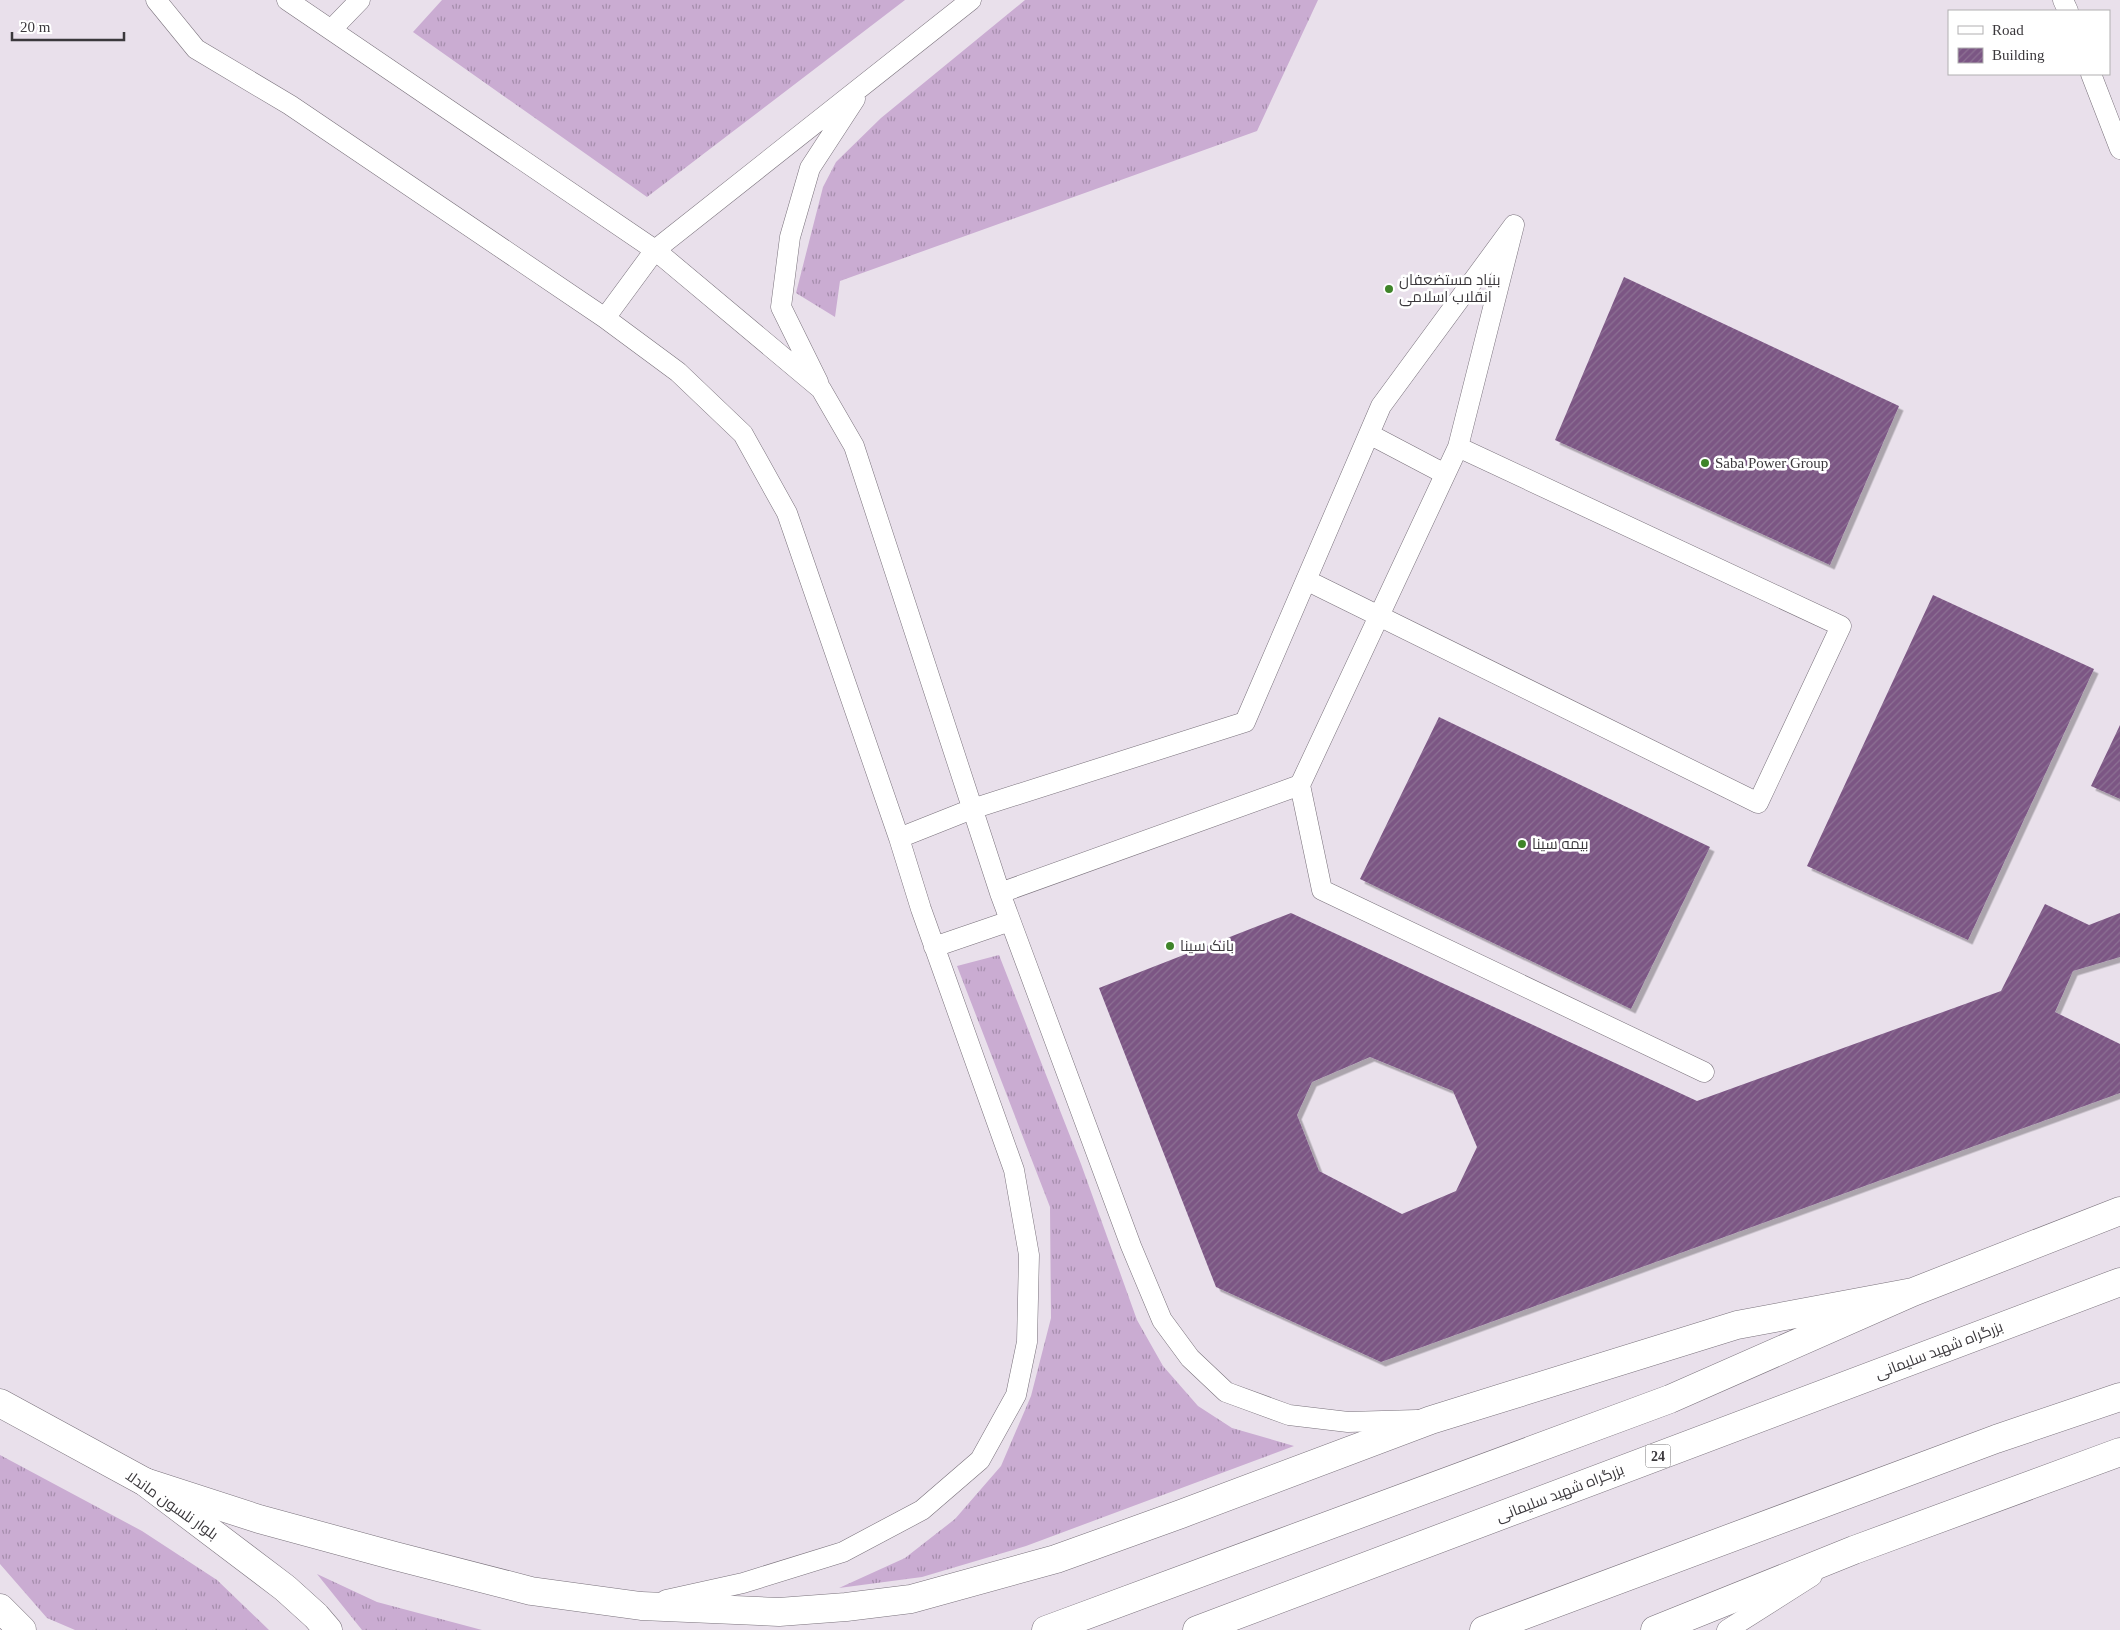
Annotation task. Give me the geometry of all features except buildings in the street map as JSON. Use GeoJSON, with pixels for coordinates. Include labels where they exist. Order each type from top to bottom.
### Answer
{"type":"FeatureCollection","features":[{"type":"Feature","properties":{"kind":"main road"},"geometry":{"type":"LineString","coordinates":[[1046,1630],[1670,1400],[1913,1292],[2120,1211]]}},
{"type":"Feature","properties":{"kind":"main road","name":"بزرگراه شهید سلیمانی"},"geometry":{"type":"LineString","coordinates":[[1197,1630],[2120,1282]]}},
{"type":"Feature","properties":{"kind":"main road"},"geometry":{"type":"LineString","coordinates":[[145,1482],[259,1519],[522,1589],[641,1606],[780,1612],[911,1599],[1056,1559],[1431,1420],[1737,1325],[1913,1292]]}},
{"type":"Feature","properties":{"kind":"main road"},"geometry":{"type":"LineString","coordinates":[[1484,1630],[1996,1439],[2120,1397]]}},
{"type":"Feature","properties":{"kind":"main road","name":"بلوار نلسون ماندلا"},"geometry":{"type":"LineString","coordinates":[[0,1404],[145,1482],[285,1588],[316,1616],[328,1630]]}},
{"type":"Feature","properties":{"kind":"main road"},"geometry":{"type":"LineString","coordinates":[[1655,1630],[1854,1550],[2120,1452]]}},
{"type":"Feature","properties":{"kind":"main road"},"geometry":{"type":"LineString","coordinates":[[0,1608],[22,1630]]}},
{"type":"Feature","properties":{"kind":"main road"},"geometry":{"type":"LineString","coordinates":[[1026,1630],[1082,1616]]}},
{"type":"Feature","properties":{"kind":"lane"},"geometry":{"type":"LineString","coordinates":[[156,0],[196,49],[290,105],[606,318],[678,372],[743,434],[783,505],[790,522],[899,838],[934,947],[1014,1170],[1029,1255],[1027,1342],[1016,1395],[980,1460],[922,1510],[844,1552],[743,1583],[641,1606]]}},
{"type":"Feature","properties":{"kind":"lane"},"geometry":{"type":"LineString","coordinates":[[287,0],[655,250],[822,388]]}},
{"type":"Feature","properties":{"kind":"lane"},"geometry":{"type":"LineString","coordinates":[[331,30],[360,0]]}},
{"type":"Feature","properties":{"kind":"lane"},"geometry":{"type":"LineString","coordinates":[[606,318],[655,250],[971,0]]}},
{"type":"Feature","properties":{"kind":"lane"},"geometry":{"type":"LineString","coordinates":[[2091,75],[2119,142]]}},
{"type":"Feature","properties":{"kind":"lane"},"geometry":{"type":"LineString","coordinates":[[864,85],[810,168],[790,237],[782,307],[822,388],[854,446],[1000,893],[1130,1246],[1162,1320],[1190,1358],[1226,1392],[1289,1415],[1348,1422],[1431,1420]]}},
{"type":"Feature","properties":{"kind":"lane"},"geometry":{"type":"LineString","coordinates":[[899,838],[972,809],[1245,722],[1381,406],[1514,225],[1458,447],[1300,785],[1322,890],[1704,1072]]}},
{"type":"Feature","properties":{"kind":"lane"},"geometry":{"type":"LineString","coordinates":[[1369,434],[1445,474]]}},
{"type":"Feature","properties":{"kind":"lane"},"geometry":{"type":"LineString","coordinates":[[1306,580],[1758,803],[1841,626],[1458,447]]}},
{"type":"Feature","properties":{"kind":"lane"},"geometry":{"type":"LineString","coordinates":[[1000,893],[1300,785]]}},
{"type":"Feature","properties":{"kind":"lane"},"geometry":{"type":"LineString","coordinates":[[934,947],[1010,921]]}},
{"type":"Feature","properties":{"kind":"lane"},"geometry":{"type":"LineString","coordinates":[[1727,1630],[1854,1550]]}},
{"type":"Feature","properties":{"kind":"green space"},"geometry":{"type":"Polygon","coordinates":[[[442,0],[905,0],[647,197],[413,32],[442,0]]]}},
{"type":"Feature","properties":{"kind":"green space"},"geometry":{"type":"Polygon","coordinates":[[[1025,0],[1318,0],[1257,131],[840,281],[835,317],[796,293],[823,187],[836,162],[881,118],[1025,0]]]}},
{"type":"Feature","properties":{"kind":"green space"},"geometry":{"type":"Polygon","coordinates":[[[999,955],[1081,1164],[1137,1320],[1163,1366],[1198,1406],[1232,1428],[1294,1446],[1026,1546],[922,1577],[839,1588],[905,1558],[955,1519],[1001,1466],[1031,1396],[1051,1318],[1050,1207],[957,966],[999,955]]]}},
{"type":"Feature","properties":{"kind":"green space"},"geometry":{"type":"Polygon","coordinates":[[[0,1455],[142,1531],[217,1580],[269,1630],[75,1630],[47,1618],[0,1564],[0,1455]]]}},
{"type":"Feature","properties":{"kind":"green space"},"geometry":{"type":"Polygon","coordinates":[[[317,1574],[377,1602],[482,1630],[362,1630],[317,1574]]]}},
{"type":"Feature","properties":{"kind":"place","name":"بنیاد مستضعفان انقلاب اسلامی"},"geometry":{"type":"Point","coordinates":[1389,289]}},
{"type":"Feature","properties":{"kind":"place","name":"Saba Power Group"},"geometry":{"type":"Point","coordinates":[1705,463]}},
{"type":"Feature","properties":{"kind":"place","name":"بیمه سینا"},"geometry":{"type":"Point","coordinates":[1522,844]}},
{"type":"Feature","properties":{"kind":"place","name":"بانک سینا"},"geometry":{"type":"Point","coordinates":[1170,946]}}]}
